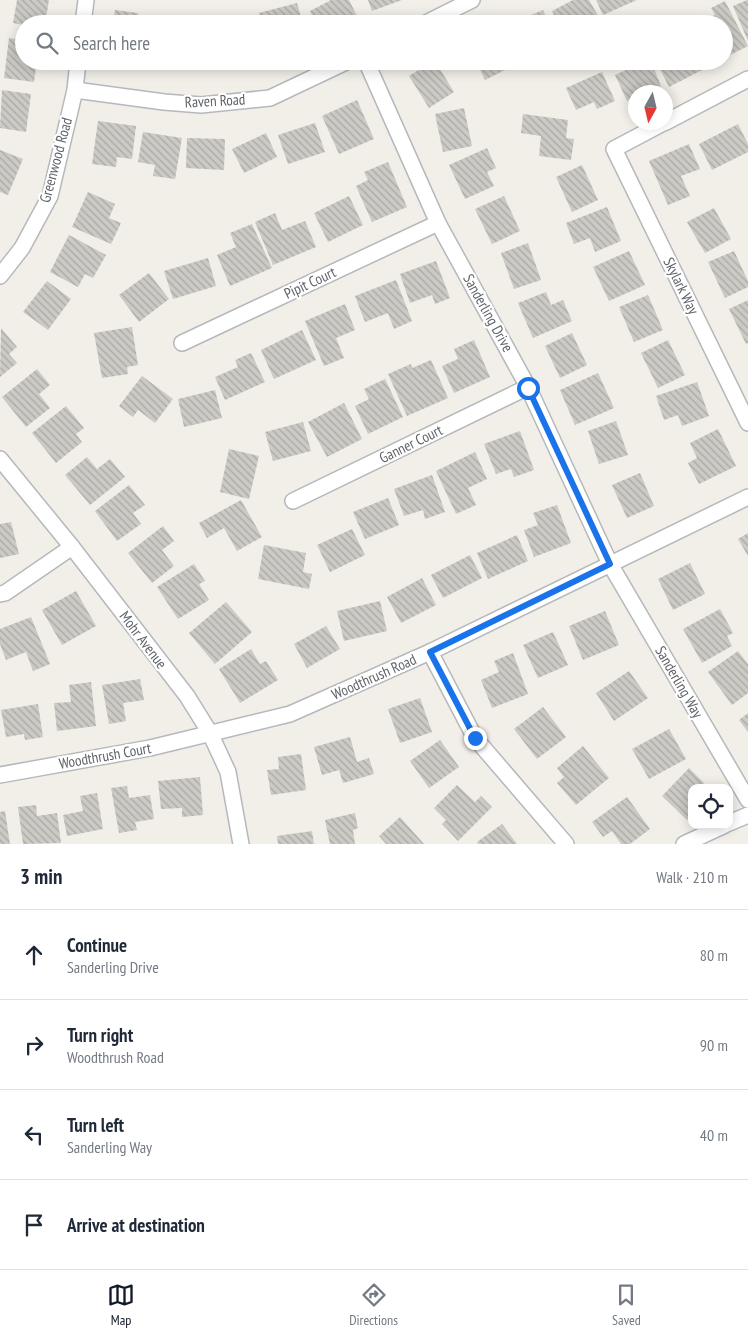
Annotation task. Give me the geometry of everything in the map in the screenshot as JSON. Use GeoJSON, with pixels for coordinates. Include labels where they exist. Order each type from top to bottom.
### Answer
{"type":"FeatureCollection","features":[{"type":"Feature","properties":{"kind":"street"},"geometry":{"type":"LineString","coordinates":[[84,15],[86,0]]}},
{"type":"Feature","properties":{"kind":"street"},"geometry":{"type":"LineString","coordinates":[[442,15],[472,0]]}},
{"type":"Feature","properties":{"kind":"street","name":"Greenwood Road"},"geometry":{"type":"LineString","coordinates":[[0,276],[22,248],[50,196],[75,90],[77,70]]}},
{"type":"Feature","properties":{"kind":"street","name":"Raven Road"},"geometry":{"type":"LineString","coordinates":[[75,90],[201,105],[270,98],[329,70]]}},
{"type":"Feature","properties":{"kind":"street","name":"Sanderling Drive"},"geometry":{"type":"LineString","coordinates":[[370,70],[438,223],[528,388],[610,564]]}},
{"type":"Feature","properties":{"kind":"street"},"geometry":{"type":"LineString","coordinates":[[673,118],[748,79]]}},
{"type":"Feature","properties":{"kind":"street","name":"Skylark Way"},"geometry":{"type":"LineString","coordinates":[[650,130],[614,149],[748,422]]}},
{"type":"Feature","properties":{"kind":"street","name":"Pipit Court"},"geometry":{"type":"LineString","coordinates":[[182,342],[438,223]]}},
{"type":"Feature","properties":{"kind":"street","name":"Ganner Court"},"geometry":{"type":"LineString","coordinates":[[293,501],[528,388]]}},
{"type":"Feature","properties":{"kind":"street","name":"Mohr Avenue"},"geometry":{"type":"LineString","coordinates":[[0,459],[72,547],[186,696],[210,733],[228,772],[241,844]]}},
{"type":"Feature","properties":{"kind":"street","name":"Woodthrush Road"},"geometry":{"type":"LineString","coordinates":[[210,733],[290,714],[430,652],[748,498]]}},
{"type":"Feature","properties":{"kind":"street"},"geometry":{"type":"LineString","coordinates":[[0,594],[5,593],[72,547]]}},
{"type":"Feature","properties":{"kind":"street","name":"Sanderling Way"},"geometry":{"type":"LineString","coordinates":[[610,564],[748,800]]}},
{"type":"Feature","properties":{"kind":"street"},"geometry":{"type":"LineString","coordinates":[[430,652],[475,738],[566,844]]}},
{"type":"Feature","properties":{"kind":"street","name":"Woodthrush Court"},"geometry":{"type":"LineString","coordinates":[[0,775],[150,748],[210,733]]}},
{"type":"Feature","properties":{"kind":"street"},"geometry":{"type":"LineString","coordinates":[[733,821],[748,815]]}},
{"type":"Feature","properties":{"kind":"street"},"geometry":{"type":"LineString","coordinates":[[684,844],[716,829]]}},
{"type":"Feature","properties":{"kind":"building"},"geometry":{"type":"Polygon","coordinates":[[[17,0],[49,0],[46,15],[15,15],[15,23],[13,23],[17,0]]]}},
{"type":"Feature","properties":{"kind":"building"},"geometry":{"type":"Polygon","coordinates":[[[331,0],[349,0],[356,15],[312,15],[310,11],[331,0]]]}},
{"type":"Feature","properties":{"kind":"building"},"geometry":{"type":"Polygon","coordinates":[[[368,0],[402,0],[372,11],[368,0]]]}},
{"type":"Feature","properties":{"kind":"building"},"geometry":{"type":"Polygon","coordinates":[[[573,0],[589,0],[598,15],[554,15],[552,11],[573,0]]]}},
{"type":"Feature","properties":{"kind":"building"},"geometry":{"type":"Polygon","coordinates":[[[596,0],[637,0],[603,15],[596,0]]]}},
{"type":"Feature","properties":{"kind":"building"},"geometry":{"type":"Polygon","coordinates":[[[748,0],[748,41],[733,6],[748,0]]]}},
{"type":"Feature","properties":{"kind":"building"},"geometry":{"type":"Polygon","coordinates":[[[725,1],[732,15],[715,15],[711,8],[725,1]]]}},
{"type":"Feature","properties":{"kind":"building"},"geometry":{"type":"Polygon","coordinates":[[[297,3],[300,15],[260,15],[259,13],[297,3]]]}},
{"type":"Feature","properties":{"kind":"building"},"geometry":{"type":"Polygon","coordinates":[[[115,10],[138,13],[138,15],[114,15],[115,10]]]}},
{"type":"Feature","properties":{"kind":"building"},"geometry":{"type":"Polygon","coordinates":[[[543,10],[545,15],[531,15],[543,10]]]}},
{"type":"Feature","properties":{"kind":"building"},"geometry":{"type":"Polygon","coordinates":[[[733,17],[748,46],[733,54],[733,17]]]}},
{"type":"Feature","properties":{"kind":"building"},"geometry":{"type":"Polygon","coordinates":[[[9,38],[15,39],[15,70],[36,70],[34,82],[4,78],[9,38]]]}},
{"type":"Feature","properties":{"kind":"building"},"geometry":{"type":"Polygon","coordinates":[[[419,70],[441,70],[454,92],[429,108],[409,76],[419,70]]]}},
{"type":"Feature","properties":{"kind":"building"},"geometry":{"type":"Polygon","coordinates":[[[480,70],[505,70],[485,80],[480,70]]]}},
{"type":"Feature","properties":{"kind":"building"},"geometry":{"type":"Polygon","coordinates":[[[626,70],[655,70],[661,85],[628,85],[627,101],[615,75],[626,70]]]}},
{"type":"Feature","properties":{"kind":"building"},"geometry":{"type":"Polygon","coordinates":[[[660,70],[702,70],[673,85],[668,85],[660,70]]]}},
{"type":"Feature","properties":{"kind":"building"},"geometry":{"type":"Polygon","coordinates":[[[602,72],[615,101],[597,109],[594,102],[576,110],[566,88],[602,72]]]}},
{"type":"Feature","properties":{"kind":"building"},"geometry":{"type":"Polygon","coordinates":[[[2,90],[31,94],[26,132],[0,128],[2,90]]]}},
{"type":"Feature","properties":{"kind":"building"},"geometry":{"type":"Polygon","coordinates":[[[357,100],[374,139],[339,154],[322,116],[357,100]]]}},
{"type":"Feature","properties":{"kind":"building"},"geometry":{"type":"Polygon","coordinates":[[[464,108],[472,146],[443,152],[435,114],[464,108]]]}},
{"type":"Feature","properties":{"kind":"building"},"geometry":{"type":"Polygon","coordinates":[[[523,114],[568,120],[566,138],[574,139],[571,160],[539,156],[541,136],[521,133],[523,114]]]}},
{"type":"Feature","properties":{"kind":"building"},"geometry":{"type":"Polygon","coordinates":[[[98,121],[136,126],[132,159],[117,157],[116,167],[92,164],[98,121]]]}},
{"type":"Feature","properties":{"kind":"building"},"geometry":{"type":"Polygon","coordinates":[[[315,123],[325,152],[288,164],[278,135],[315,123]]]}},
{"type":"Feature","properties":{"kind":"building"},"geometry":{"type":"Polygon","coordinates":[[[738,124],[748,144],[748,152],[712,170],[699,144],[738,124]]]}},
{"type":"Feature","properties":{"kind":"building"},"geometry":{"type":"Polygon","coordinates":[[[143,132],[182,138],[175,179],[153,176],[155,165],[138,162],[143,132]]]}},
{"type":"Feature","properties":{"kind":"building"},"geometry":{"type":"Polygon","coordinates":[[[266,133],[277,157],[244,173],[232,149],[266,133]]]}},
{"type":"Feature","properties":{"kind":"building"},"geometry":{"type":"Polygon","coordinates":[[[187,138],[225,139],[224,170],[186,168],[187,138]]]}},
{"type":"Feature","properties":{"kind":"building"},"geometry":{"type":"Polygon","coordinates":[[[689,144],[700,169],[681,176],[690,196],[668,205],[649,161],[689,144]]]}},
{"type":"Feature","properties":{"kind":"building"},"geometry":{"type":"Polygon","coordinates":[[[487,148],[496,168],[487,172],[494,186],[465,199],[449,165],[487,148]]]}},
{"type":"Feature","properties":{"kind":"building"},"geometry":{"type":"Polygon","coordinates":[[[0,150],[23,159],[8,195],[0,192],[0,150]]]}},
{"type":"Feature","properties":{"kind":"building"},"geometry":{"type":"Polygon","coordinates":[[[388,162],[407,207],[372,222],[356,186],[368,180],[364,172],[388,162]]]}},
{"type":"Feature","properties":{"kind":"building"},"geometry":{"type":"Polygon","coordinates":[[[582,165],[598,200],[572,212],[556,177],[582,165]]]}},
{"type":"Feature","properties":{"kind":"building"},"geometry":{"type":"Polygon","coordinates":[[[88,192],[115,204],[109,218],[121,223],[111,244],[72,227],[88,192]]]}},
{"type":"Feature","properties":{"kind":"building"},"geometry":{"type":"Polygon","coordinates":[[[349,196],[363,225],[328,242],[314,213],[349,196]]]}},
{"type":"Feature","properties":{"kind":"building"},"geometry":{"type":"Polygon","coordinates":[[[504,196],[520,231],[492,244],[475,209],[504,196]]]}},
{"type":"Feature","properties":{"kind":"building"},"geometry":{"type":"Polygon","coordinates":[[[607,207],[621,241],[595,252],[590,238],[574,244],[566,223],[607,207]]]}},
{"type":"Feature","properties":{"kind":"building"},"geometry":{"type":"Polygon","coordinates":[[[714,208],[731,239],[705,253],[687,222],[714,208]]]}},
{"type":"Feature","properties":{"kind":"building"},"geometry":{"type":"Polygon","coordinates":[[[275,213],[282,230],[305,221],[316,247],[273,265],[255,222],[275,213]]]}},
{"type":"Feature","properties":{"kind":"building"},"geometry":{"type":"Polygon","coordinates":[[[252,224],[272,268],[230,286],[217,255],[236,247],[230,233],[252,224]]]}},
{"type":"Feature","properties":{"kind":"building"},"geometry":{"type":"Polygon","coordinates":[[[69,235],[106,255],[93,278],[85,274],[78,287],[50,272],[69,235]]]}},
{"type":"Feature","properties":{"kind":"building"},"geometry":{"type":"Polygon","coordinates":[[[528,243],[541,280],[514,289],[501,253],[528,243]]]}},
{"type":"Feature","properties":{"kind":"building"},"geometry":{"type":"Polygon","coordinates":[[[629,251],[645,285],[609,301],[593,267],[629,251]]]}},
{"type":"Feature","properties":{"kind":"building"},"geometry":{"type":"Polygon","coordinates":[[[734,251],[748,281],[748,287],[725,298],[708,262],[734,251]]]}},
{"type":"Feature","properties":{"kind":"building"},"geometry":{"type":"Polygon","coordinates":[[[208,258],[216,286],[173,299],[164,271],[208,258]]]}},
{"type":"Feature","properties":{"kind":"building"},"geometry":{"type":"Polygon","coordinates":[[[436,261],[450,298],[435,304],[432,295],[410,303],[400,274],[436,261]]]}},
{"type":"Feature","properties":{"kind":"building"},"geometry":{"type":"Polygon","coordinates":[[[149,273],[169,299],[139,322],[119,295],[149,273]]]}},
{"type":"Feature","properties":{"kind":"building"},"geometry":{"type":"Polygon","coordinates":[[[396,280],[412,321],[394,329],[388,313],[365,322],[355,296],[396,280]]]}},
{"type":"Feature","properties":{"kind":"building"},"geometry":{"type":"Polygon","coordinates":[[[47,281],[71,299],[48,330],[23,312],[47,281]]]}},
{"type":"Feature","properties":{"kind":"building"},"geometry":{"type":"Polygon","coordinates":[[[546,292],[551,305],[563,300],[572,321],[533,338],[518,303],[546,292]]]}},
{"type":"Feature","properties":{"kind":"building"},"geometry":{"type":"Polygon","coordinates":[[[648,295],[663,330],[634,342],[619,307],[648,295]]]}},
{"type":"Feature","properties":{"kind":"building"},"geometry":{"type":"Polygon","coordinates":[[[748,300],[748,343],[746,344],[729,309],[748,300]]]}},
{"type":"Feature","properties":{"kind":"building"},"geometry":{"type":"Polygon","coordinates":[[[345,304],[355,330],[336,338],[344,358],[324,366],[305,321],[345,304]]]}},
{"type":"Feature","properties":{"kind":"building"},"geometry":{"type":"Polygon","coordinates":[[[132,327],[138,365],[127,367],[128,374],[102,378],[94,333],[132,327]]]}},
{"type":"Feature","properties":{"kind":"building"},"geometry":{"type":"Polygon","coordinates":[[[1,328],[17,347],[9,354],[17,363],[0,377],[1,328]]]}},
{"type":"Feature","properties":{"kind":"building"},"geometry":{"type":"Polygon","coordinates":[[[302,330],[316,360],[274,379],[261,350],[302,330]]]}},
{"type":"Feature","properties":{"kind":"building"},"geometry":{"type":"Polygon","coordinates":[[[572,333],[587,365],[560,378],[545,346],[572,333]]]}},
{"type":"Feature","properties":{"kind":"building"},"geometry":{"type":"Polygon","coordinates":[[[474,340],[490,377],[454,393],[442,366],[458,359],[454,349],[474,340]]]}},
{"type":"Feature","properties":{"kind":"building"},"geometry":{"type":"Polygon","coordinates":[[[668,340],[685,375],[658,388],[641,353],[668,340]]]}},
{"type":"Feature","properties":{"kind":"building"},"geometry":{"type":"Polygon","coordinates":[[[251,353],[265,382],[225,400],[215,377],[238,367],[235,360],[251,353]]]}},
{"type":"Feature","properties":{"kind":"building"},"geometry":{"type":"Polygon","coordinates":[[[431,360],[448,398],[407,416],[388,374],[411,364],[412,368],[431,360]]]}},
{"type":"Feature","properties":{"kind":"building"},"geometry":{"type":"Polygon","coordinates":[[[37,369],[50,385],[39,394],[50,408],[26,427],[2,397],[37,369]]]}},
{"type":"Feature","properties":{"kind":"building"},"geometry":{"type":"Polygon","coordinates":[[[598,373],[614,408],[575,425],[560,390],[598,373]]]}},
{"type":"Feature","properties":{"kind":"building"},"geometry":{"type":"Polygon","coordinates":[[[142,376],[173,399],[155,423],[138,410],[133,417],[119,406],[142,376]]]}},
{"type":"Feature","properties":{"kind":"building"},"geometry":{"type":"Polygon","coordinates":[[[385,379],[403,417],[368,434],[355,406],[369,399],[364,389],[385,379]]]}},
{"type":"Feature","properties":{"kind":"building"},"geometry":{"type":"Polygon","coordinates":[[[697,382],[709,416],[682,426],[678,415],[664,420],[656,396],[697,382]]]}},
{"type":"Feature","properties":{"kind":"building"},"geometry":{"type":"Polygon","coordinates":[[[215,390],[222,418],[184,427],[178,399],[215,390]]]}},
{"type":"Feature","properties":{"kind":"building"},"geometry":{"type":"Polygon","coordinates":[[[344,403],[362,439],[327,457],[308,422],[344,403]]]}},
{"type":"Feature","properties":{"kind":"building"},"geometry":{"type":"Polygon","coordinates":[[[66,406],[84,428],[76,434],[82,442],[56,463],[32,433],[66,406]]]}},
{"type":"Feature","properties":{"kind":"building"},"geometry":{"type":"Polygon","coordinates":[[[616,421],[628,455],[599,464],[588,431],[616,421]]]}},
{"type":"Feature","properties":{"kind":"building"},"geometry":{"type":"Polygon","coordinates":[[[303,422],[311,451],[273,461],[265,432],[303,422]]]}},
{"type":"Feature","properties":{"kind":"building"},"geometry":{"type":"Polygon","coordinates":[[[718,429],[736,466],[699,484],[688,463],[697,458],[690,443],[718,429]]]}},
{"type":"Feature","properties":{"kind":"building"},"geometry":{"type":"Polygon","coordinates":[[[520,431],[534,470],[514,477],[511,469],[496,474],[484,444],[520,431]]]}},
{"type":"Feature","properties":{"kind":"building"},"geometry":{"type":"Polygon","coordinates":[[[229,449],[259,456],[249,499],[220,492],[229,449]]]}},
{"type":"Feature","properties":{"kind":"building"},"geometry":{"type":"Polygon","coordinates":[[[475,452],[487,479],[468,488],[476,505],[456,514],[436,471],[475,452]]]}},
{"type":"Feature","properties":{"kind":"building"},"geometry":{"type":"Polygon","coordinates":[[[87,457],[97,469],[110,459],[125,477],[90,505],[65,475],[87,457]]]}},
{"type":"Feature","properties":{"kind":"building"},"geometry":{"type":"Polygon","coordinates":[[[640,473],[654,506],[627,518],[612,485],[640,473]]]}},
{"type":"Feature","properties":{"kind":"building"},"geometry":{"type":"Polygon","coordinates":[[[432,475],[445,512],[425,519],[423,510],[404,516],[394,489],[432,475]]]}},
{"type":"Feature","properties":{"kind":"building"},"geometry":{"type":"Polygon","coordinates":[[[129,485],[145,505],[133,513],[141,524],[117,541],[95,511],[129,485]]]}},
{"type":"Feature","properties":{"kind":"building"},"geometry":{"type":"Polygon","coordinates":[[[388,498],[399,525],[365,539],[353,512],[388,498]]]}},
{"type":"Feature","properties":{"kind":"building"},"geometry":{"type":"Polygon","coordinates":[[[241,500],[262,537],[237,551],[224,528],[207,538],[199,523],[241,500]]]}},
{"type":"Feature","properties":{"kind":"building"},"geometry":{"type":"Polygon","coordinates":[[[557,505],[571,543],[534,557],[524,530],[538,525],[533,513],[557,505]]]}},
{"type":"Feature","properties":{"kind":"building"},"geometry":{"type":"Polygon","coordinates":[[[11,522],[19,554],[0,558],[0,524],[11,522]]]}},
{"type":"Feature","properties":{"kind":"building"},"geometry":{"type":"Polygon","coordinates":[[[163,526],[174,541],[162,550],[174,566],[152,583],[128,553],[163,526]]]}},
{"type":"Feature","properties":{"kind":"building"},"geometry":{"type":"Polygon","coordinates":[[[352,529],[365,555],[330,572],[317,545],[352,529]]]}},
{"type":"Feature","properties":{"kind":"building"},"geometry":{"type":"Polygon","coordinates":[[[748,533],[748,556],[738,539],[748,533]]]}},
{"type":"Feature","properties":{"kind":"building"},"geometry":{"type":"Polygon","coordinates":[[[517,535],[528,561],[488,579],[477,553],[517,535]]]}},
{"type":"Feature","properties":{"kind":"building"},"geometry":{"type":"Polygon","coordinates":[[[264,545],[306,553],[303,572],[312,574],[309,589],[258,579],[264,545]]]}},
{"type":"Feature","properties":{"kind":"building"},"geometry":{"type":"Polygon","coordinates":[[[470,555],[482,578],[443,598],[431,575],[470,555]]]}},
{"type":"Feature","properties":{"kind":"building"},"geometry":{"type":"Polygon","coordinates":[[[690,563],[705,594],[673,610],[658,579],[690,563]]]}},
{"type":"Feature","properties":{"kind":"building"},"geometry":{"type":"Polygon","coordinates":[[[194,564],[205,581],[199,584],[209,600],[178,619],[157,587],[194,564]]]}},
{"type":"Feature","properties":{"kind":"building"},"geometry":{"type":"Polygon","coordinates":[[[422,578],[436,605],[401,623],[387,597],[422,578]]]}},
{"type":"Feature","properties":{"kind":"building"},"geometry":{"type":"Polygon","coordinates":[[[76,591],[96,626],[62,645],[42,610],[76,591]]]}},
{"type":"Feature","properties":{"kind":"building"},"geometry":{"type":"Polygon","coordinates":[[[380,601],[387,631],[344,641],[337,611],[380,601]]]}},
{"type":"Feature","properties":{"kind":"building"},"geometry":{"type":"Polygon","coordinates":[[[226,602],[252,632],[215,664],[189,633],[226,602]]]}},
{"type":"Feature","properties":{"kind":"building"},"geometry":{"type":"Polygon","coordinates":[[[720,609],[733,633],[727,636],[732,646],[702,663],[683,629],[720,609]]]}},
{"type":"Feature","properties":{"kind":"building"},"geometry":{"type":"Polygon","coordinates":[[[605,611],[619,645],[583,660],[569,626],[605,611]]]}},
{"type":"Feature","properties":{"kind":"building"},"geometry":{"type":"Polygon","coordinates":[[[31,617],[50,664],[33,671],[26,652],[6,660],[0,644],[0,629],[31,617]]]}},
{"type":"Feature","properties":{"kind":"building"},"geometry":{"type":"Polygon","coordinates":[[[326,626],[340,649],[307,668],[294,644],[326,626]]]}},
{"type":"Feature","properties":{"kind":"building"},"geometry":{"type":"Polygon","coordinates":[[[553,632],[568,665],[538,678],[523,645],[553,632]]]}},
{"type":"Feature","properties":{"kind":"building"},"geometry":{"type":"Polygon","coordinates":[[[251,649],[260,664],[266,661],[278,680],[240,703],[219,669],[251,649]]]}},
{"type":"Feature","properties":{"kind":"building"},"geometry":{"type":"Polygon","coordinates":[[[738,651],[748,664],[748,693],[732,705],[708,672],[738,651]]]}},
{"type":"Feature","properties":{"kind":"building"},"geometry":{"type":"Polygon","coordinates":[[[513,653],[528,694],[492,708],[481,680],[499,672],[494,661],[513,653]]]}},
{"type":"Feature","properties":{"kind":"building"},"geometry":{"type":"Polygon","coordinates":[[[629,671],[648,698],[614,721],[596,693],[629,671]]]}},
{"type":"Feature","properties":{"kind":"building"},"geometry":{"type":"Polygon","coordinates":[[[140,679],[144,700],[123,703],[126,721],[109,724],[102,685],[140,679]]]}},
{"type":"Feature","properties":{"kind":"building"},"geometry":{"type":"Polygon","coordinates":[[[91,682],[96,726],[57,731],[54,703],[71,702],[69,685],[91,682]]]}},
{"type":"Feature","properties":{"kind":"building"},"geometry":{"type":"Polygon","coordinates":[[[420,698],[432,732],[400,743],[388,709],[420,698]]]}},
{"type":"Feature","properties":{"kind":"building"},"geometry":{"type":"Polygon","coordinates":[[[38,704],[43,737],[25,740],[24,734],[6,737],[1,710],[38,704]]]}},
{"type":"Feature","properties":{"kind":"building"},"geometry":{"type":"Polygon","coordinates":[[[543,707],[566,737],[537,759],[514,729],[543,707]]]}},
{"type":"Feature","properties":{"kind":"building"},"geometry":{"type":"Polygon","coordinates":[[[748,713],[748,732],[739,720],[748,713]]]}},
{"type":"Feature","properties":{"kind":"building"},"geometry":{"type":"Polygon","coordinates":[[[669,729],[686,759],[649,779],[632,749],[669,729]]]}},
{"type":"Feature","properties":{"kind":"building"},"geometry":{"type":"Polygon","coordinates":[[[350,737],[357,762],[369,758],[374,774],[343,783],[339,770],[322,775],[314,747],[350,737]]]}},
{"type":"Feature","properties":{"kind":"building"},"geometry":{"type":"Polygon","coordinates":[[[440,740],[459,767],[429,788],[410,761],[440,740]]]}},
{"type":"Feature","properties":{"kind":"building"},"geometry":{"type":"Polygon","coordinates":[[[583,746],[609,778],[576,805],[557,783],[564,777],[557,768],[583,746]]]}},
{"type":"Feature","properties":{"kind":"building"},"geometry":{"type":"Polygon","coordinates":[[[301,754],[306,790],[271,795],[267,770],[279,769],[278,757],[301,754]]]}},
{"type":"Feature","properties":{"kind":"building"},"geometry":{"type":"Polygon","coordinates":[[[689,768],[704,783],[688,784],[687,820],[662,796],[689,768]]]}},
{"type":"Feature","properties":{"kind":"building"},"geometry":{"type":"Polygon","coordinates":[[[200,777],[203,815],[182,817],[182,808],[161,809],[158,781],[200,777]]]}},
{"type":"Feature","properties":{"kind":"building"},"geometry":{"type":"Polygon","coordinates":[[[457,785],[475,802],[481,796],[492,807],[458,841],[442,824],[446,820],[434,808],[457,785]]]}},
{"type":"Feature","properties":{"kind":"building"},"geometry":{"type":"Polygon","coordinates":[[[127,786],[129,798],[150,795],[154,819],[135,822],[137,830],[119,833],[111,788],[127,786]]]}},
{"type":"Feature","properties":{"kind":"building"},"geometry":{"type":"Polygon","coordinates":[[[97,793],[103,829],[67,836],[63,815],[83,811],[80,796],[97,793]]]}},
{"type":"Feature","properties":{"kind":"building"},"geometry":{"type":"Polygon","coordinates":[[[627,797],[650,829],[630,844],[621,844],[612,831],[603,837],[592,822],[627,797]]]}},
{"type":"Feature","properties":{"kind":"building"},"geometry":{"type":"Polygon","coordinates":[[[36,805],[37,816],[57,813],[61,843],[23,844],[18,807],[36,805]]]}},
{"type":"Feature","properties":{"kind":"building"},"geometry":{"type":"Polygon","coordinates":[[[5,811],[10,844],[0,844],[0,812],[5,811]]]}},
{"type":"Feature","properties":{"kind":"building"},"geometry":{"type":"Polygon","coordinates":[[[355,813],[358,828],[353,830],[355,844],[330,844],[325,820],[355,813]]]}},
{"type":"Feature","properties":{"kind":"building"},"geometry":{"type":"Polygon","coordinates":[[[400,817],[424,844],[386,844],[379,836],[400,817]]]}},
{"type":"Feature","properties":{"kind":"building"},"geometry":{"type":"Polygon","coordinates":[[[502,824],[517,844],[478,844],[477,842],[502,824]]]}},
{"type":"Feature","properties":{"kind":"building"},"geometry":{"type":"Polygon","coordinates":[[[312,831],[314,844],[278,844],[277,836],[312,831]]]}},
{"type":"Feature","properties":{"kind":"route"},"geometry":{"type":"LineString","coordinates":[[475,738],[430,652],[610,564],[528,388]]}}]}
